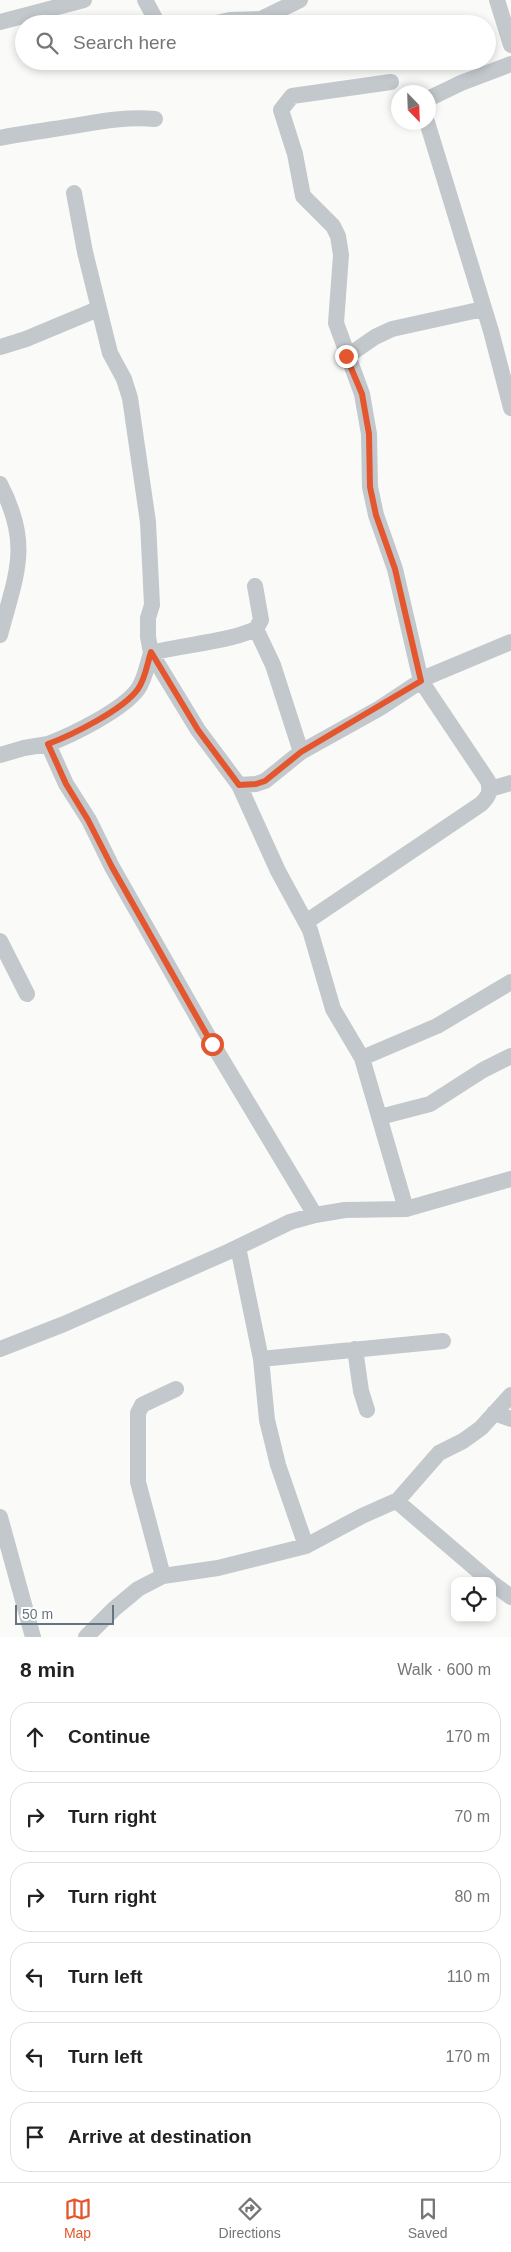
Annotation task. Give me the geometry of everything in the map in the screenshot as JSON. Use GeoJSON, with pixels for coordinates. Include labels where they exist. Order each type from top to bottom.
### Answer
{"type":"FeatureCollection","features":[{"type":"Feature","properties":{"kind":"street"},"geometry":{"type":"LineString","coordinates":[[27,15],[84,0]]}},
{"type":"Feature","properties":{"kind":"street"},"geometry":{"type":"LineString","coordinates":[[146,0],[154,15]]}},
{"type":"Feature","properties":{"kind":"street"},"geometry":{"type":"LineString","coordinates":[[269,15],[300,0]]}},
{"type":"Feature","properties":{"kind":"street"},"geometry":{"type":"LineString","coordinates":[[497,0],[511,45]]}},
{"type":"Feature","properties":{"kind":"street"},"geometry":{"type":"LineString","coordinates":[[0,22],[15,18]]}},
{"type":"Feature","properties":{"kind":"street"},"geometry":{"type":"LineString","coordinates":[[496,69],[511,64]]}},
{"type":"Feature","properties":{"kind":"street"},"geometry":{"type":"LineString","coordinates":[[436,95],[461,82],[494,70]]}},
{"type":"Feature","properties":{"kind":"street"},"geometry":{"type":"LineString","coordinates":[[306,922],[481,804],[488,797],[490,789],[488,781],[421,681],[395,569],[376,515],[370,487],[368,426],[362,394],[346,356],[336,324],[341,255],[338,236],[333,226],[303,196],[295,154],[281,110],[292,96],[391,82]]}},
{"type":"Feature","properties":{"kind":"street"},"geometry":{"type":"LineString","coordinates":[[0,138],[33,130],[52,129],[112,118],[155,119]]}},
{"type":"Feature","properties":{"kind":"street"},"geometry":{"type":"LineString","coordinates":[[429,130],[491,331],[511,408]]}},
{"type":"Feature","properties":{"kind":"street"},"geometry":{"type":"LineString","coordinates":[[74,193],[98,309],[110,353],[124,379],[130,398],[148,522],[152,605],[148,618],[148,636],[151,652],[198,730],[239,785],[278,871],[306,922],[334,1009],[362,1058],[406,1209]]}},
{"type":"Feature","properties":{"kind":"street"},"geometry":{"type":"LineString","coordinates":[[0,347],[26,339],[98,309]]}},
{"type":"Feature","properties":{"kind":"street"},"geometry":{"type":"LineString","coordinates":[[346,356],[375,337],[392,329],[483,309]]}},
{"type":"Feature","properties":{"kind":"street"},"geometry":{"type":"LineString","coordinates":[[0,484],[17,524],[20,552],[0,635]]}},
{"type":"Feature","properties":{"kind":"street"},"geometry":{"type":"LineString","coordinates":[[151,652],[194,643],[227,640],[256,629],[261,620],[255,586]]}},
{"type":"Feature","properties":{"kind":"street"},"geometry":{"type":"LineString","coordinates":[[256,629],[274,665],[301,752]]}},
{"type":"Feature","properties":{"kind":"street"},"geometry":{"type":"LineString","coordinates":[[239,785],[256,784],[265,781],[301,752],[421,681],[511,642]]}},
{"type":"Feature","properties":{"kind":"street"},"geometry":{"type":"LineString","coordinates":[[0,755],[48,744],[67,737],[128,700],[138,689],[151,652]]}},
{"type":"Feature","properties":{"kind":"street"},"geometry":{"type":"LineString","coordinates":[[48,744],[66,784],[88,820],[112,867],[212,1044],[314,1215]]}},
{"type":"Feature","properties":{"kind":"street"},"geometry":{"type":"LineString","coordinates":[[490,789],[511,784]]}},
{"type":"Feature","properties":{"kind":"street"},"geometry":{"type":"LineString","coordinates":[[0,941],[27,994]]}},
{"type":"Feature","properties":{"kind":"street"},"geometry":{"type":"LineString","coordinates":[[362,1058],[437,1026],[511,982]]}},
{"type":"Feature","properties":{"kind":"street"},"geometry":{"type":"LineString","coordinates":[[380,1117],[430,1104],[483,1070],[511,1056]]}},
{"type":"Feature","properties":{"kind":"street"},"geometry":{"type":"LineString","coordinates":[[0,1349],[64,1324],[290,1222],[314,1215],[345,1210],[406,1209],[511,1179]]}},
{"type":"Feature","properties":{"kind":"street"},"geometry":{"type":"LineString","coordinates":[[238,1247],[261,1359],[267,1420],[278,1465],[306,1546]]}},
{"type":"Feature","properties":{"kind":"street"},"geometry":{"type":"LineString","coordinates":[[261,1359],[443,1342]]}},
{"type":"Feature","properties":{"kind":"street"},"geometry":{"type":"LineString","coordinates":[[355,1349],[367,1410]]}},
{"type":"Feature","properties":{"kind":"street"},"geometry":{"type":"LineString","coordinates":[[163,1576],[138,1482],[138,1413],[142,1405],[176,1389]]}},
{"type":"Feature","properties":{"kind":"street"},"geometry":{"type":"LineString","coordinates":[[86,1637],[114,1609],[138,1589],[163,1576],[218,1568],[306,1546],[362,1516],[398,1500],[439,1453],[463,1441],[481,1428],[511,1395]]}},
{"type":"Feature","properties":{"kind":"street"},"geometry":{"type":"LineString","coordinates":[[494,1414],[511,1420]]}},
{"type":"Feature","properties":{"kind":"street"},"geometry":{"type":"LineString","coordinates":[[398,1500],[400,1504],[485,1577]]}},
{"type":"Feature","properties":{"kind":"street"},"geometry":{"type":"LineString","coordinates":[[0,1517],[33,1637]]}},
{"type":"Feature","properties":{"kind":"street"},"geometry":{"type":"LineString","coordinates":[[496,1586],[511,1597]]}},
{"type":"Feature","properties":{"kind":"route"},"geometry":{"type":"LineString","coordinates":[[212,1044],[112,867],[88,820],[66,784],[48,744],[67,737],[128,700],[138,689],[151,652],[163,675],[219,760],[239,785],[256,784],[277,774],[301,752],[380,708],[421,681],[395,569],[376,515],[370,487],[369,434],[362,394],[346,356]]}}]}
